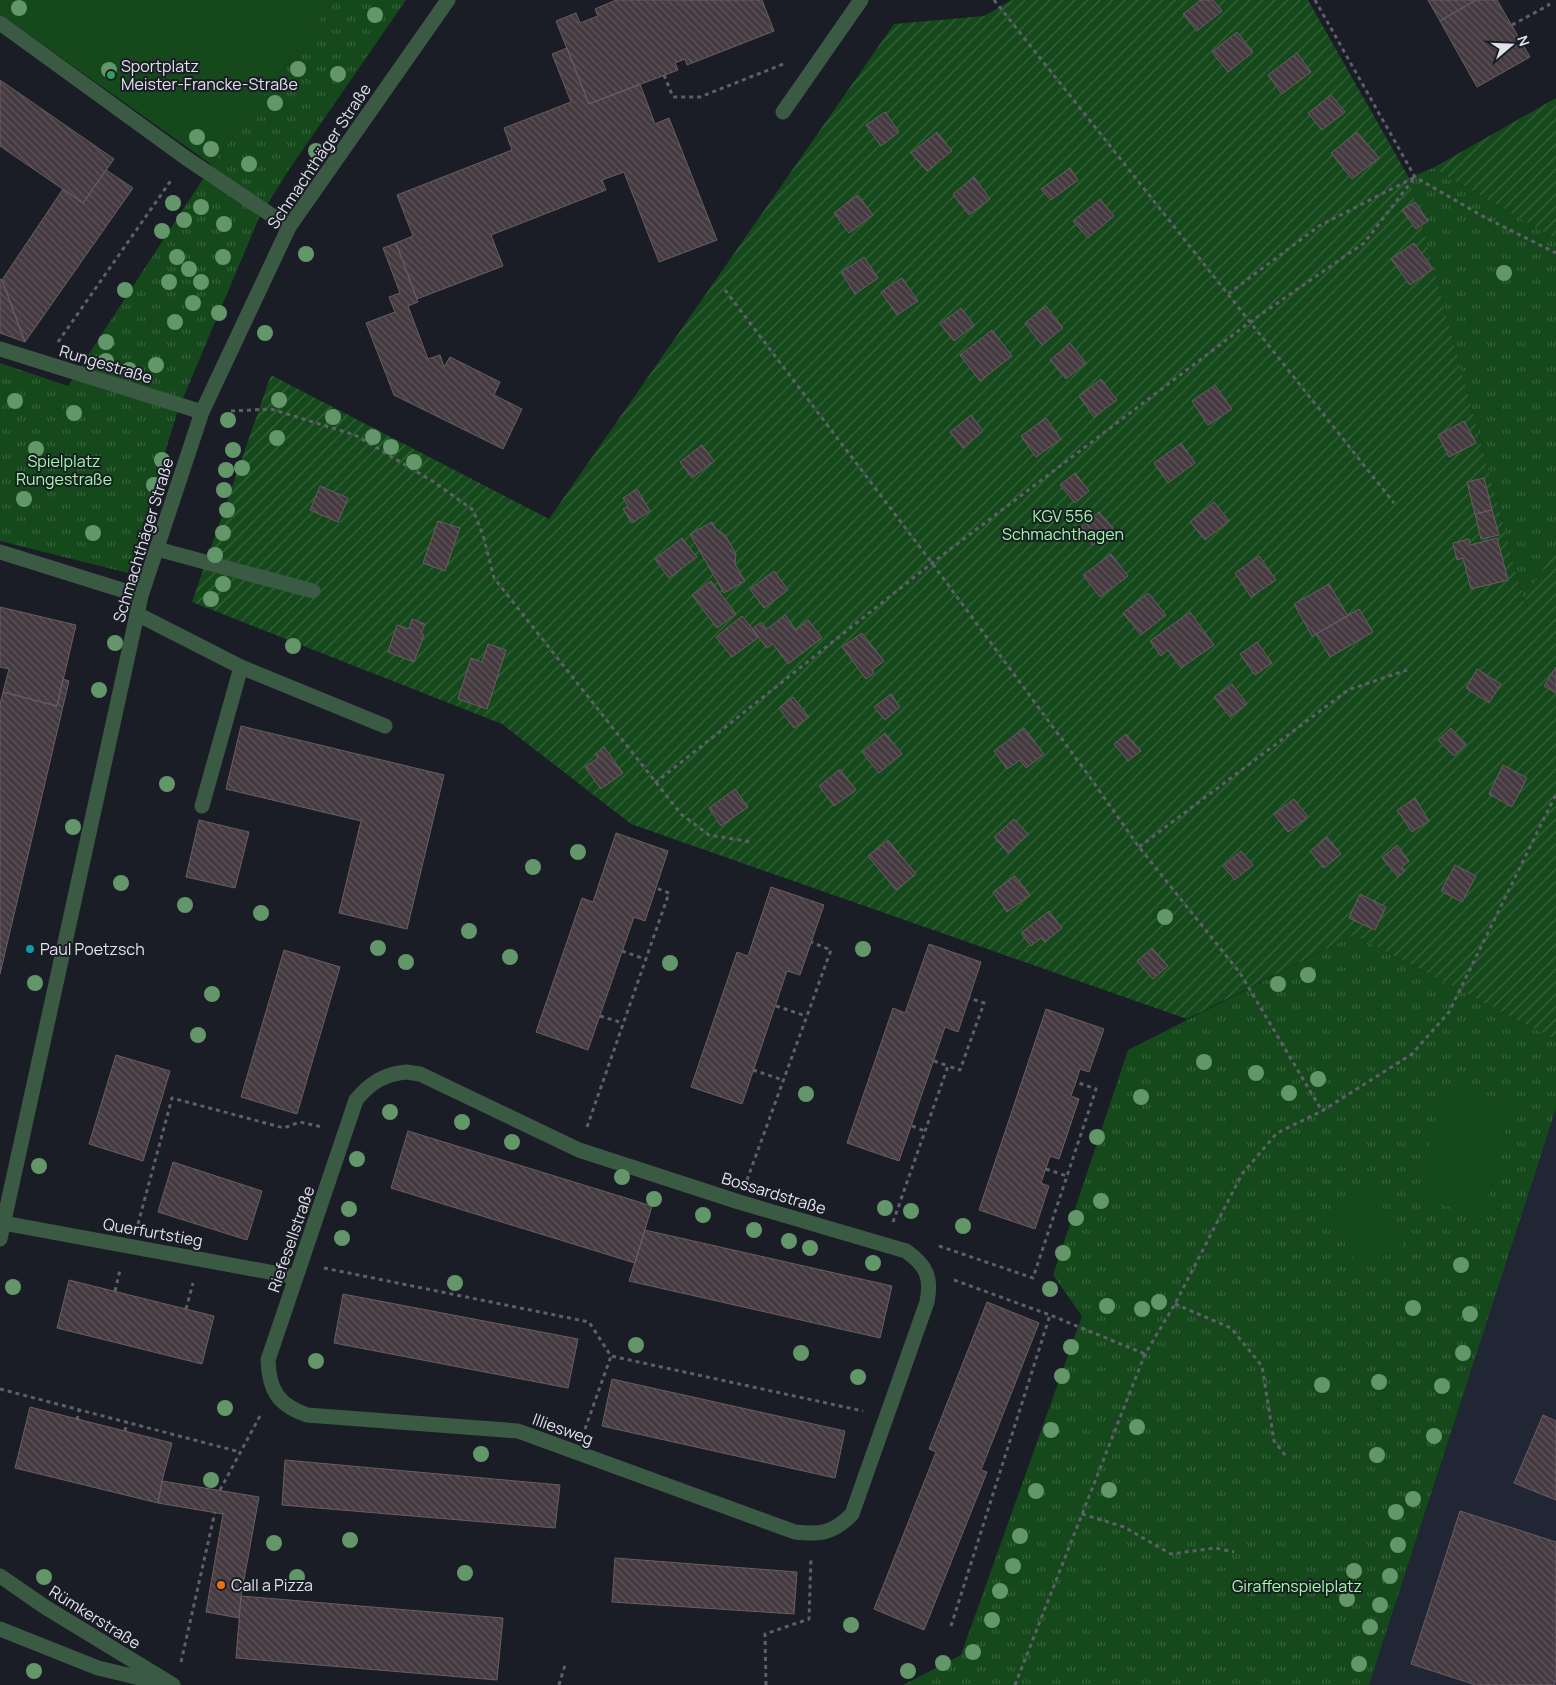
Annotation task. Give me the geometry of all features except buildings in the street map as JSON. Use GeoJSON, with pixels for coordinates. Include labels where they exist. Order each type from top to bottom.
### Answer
{"type":"FeatureCollection","features":[{"type":"Feature","properties":{"kind":"street","name":"Schmachthäger Straße"},"geometry":{"type":"LineString","coordinates":[[0,1238],[141,596],[202,412],[289,227],[448,0]]}},
{"type":"Feature","properties":{"kind":"street"},"geometry":{"type":"LineString","coordinates":[[783,112],[861,0]]}},
{"type":"Feature","properties":{"kind":"street"},"geometry":{"type":"LineString","coordinates":[[0,23],[186,158],[289,227]]}},
{"type":"Feature","properties":{"kind":"street","name":"Rungestraße"},"geometry":{"type":"LineString","coordinates":[[0,348],[202,412]]}},
{"type":"Feature","properties":{"kind":"street"},"geometry":{"type":"LineString","coordinates":[[157,548],[313,591]]}},
{"type":"Feature","properties":{"kind":"street"},"geometry":{"type":"LineString","coordinates":[[0,552],[141,596]]}},
{"type":"Feature","properties":{"kind":"street"},"geometry":{"type":"LineString","coordinates":[[137,614],[241,667],[385,726]]}},
{"type":"Feature","properties":{"kind":"street"},"geometry":{"type":"LineString","coordinates":[[202,806],[241,667]]}},
{"type":"Feature","properties":{"kind":"street","name":"Bossardstraße"},"geometry":{"type":"LineString","coordinates":[[356,1100],[366,1088],[392,1073],[420,1074],[579,1150],[739,1202],[906,1251],[917,1259],[925,1269]]}},
{"type":"Feature","properties":{"kind":"street","name":"Riefesellstraße"},"geometry":{"type":"LineString","coordinates":[[274,1390],[269,1376],[268,1360],[356,1100]]}},
{"type":"Feature","properties":{"kind":"street","name":"Querfurtstieg"},"geometry":{"type":"LineString","coordinates":[[4,1223],[132,1246],[299,1270]]}},
{"type":"Feature","properties":{"kind":"street"},"geometry":{"type":"LineString","coordinates":[[886,1416],[927,1302],[928,1280],[925,1269]]}},
{"type":"Feature","properties":{"kind":"street","name":"Illiesweg"},"geometry":{"type":"LineString","coordinates":[[274,1390],[282,1402],[293,1410],[306,1415],[518,1431],[795,1532],[812,1534],[824,1533],[835,1528],[852,1514],[886,1416]]}},
{"type":"Feature","properties":{"kind":"street","name":"Rümkerstraße"},"geometry":{"type":"LineString","coordinates":[[0,1576],[45,1607],[172,1685]]}},
{"type":"Feature","properties":{"kind":"street"},"geometry":{"type":"LineString","coordinates":[[0,1629],[98,1668],[172,1685]]}},
{"type":"Feature","properties":{"kind":"path"},"geometry":{"type":"LineString","coordinates":[[994,0],[1394,503]]}},
{"type":"Feature","properties":{"kind":"path"},"geometry":{"type":"LineString","coordinates":[[1315,0],[1415,177],[1486,218],[1556,253]]}},
{"type":"Feature","properties":{"kind":"path"},"geometry":{"type":"LineString","coordinates":[[1512,25],[1548,5],[1546,0]]}},
{"type":"Feature","properties":{"kind":"path"},"geometry":{"type":"LineString","coordinates":[[664,74],[673,97],[700,97],[792,61]]}},
{"type":"Feature","properties":{"kind":"path"},"geometry":{"type":"LineString","coordinates":[[44,363],[186,158]]}},
{"type":"Feature","properties":{"kind":"path"},"geometry":{"type":"LineString","coordinates":[[1228,294],[1319,226],[1415,177]]}},
{"type":"Feature","properties":{"kind":"path"},"geometry":{"type":"LineString","coordinates":[[655,783],[932,563],[1250,322],[1364,243],[1415,177]]}},
{"type":"Feature","properties":{"kind":"path"},"geometry":{"type":"LineString","coordinates":[[725,290],[932,563],[1090,776],[1139,847],[1240,973],[1322,1112]]}},
{"type":"Feature","properties":{"kind":"path"},"geometry":{"type":"LineString","coordinates":[[202,412],[271,409],[355,435],[434,482],[473,510],[483,534],[494,578],[680,814],[709,835],[752,842]]}},
{"type":"Feature","properties":{"kind":"path"},"geometry":{"type":"LineString","coordinates":[[1139,847],[1348,690],[1407,670]]}},
{"type":"Feature","properties":{"kind":"path"},"geometry":{"type":"LineString","coordinates":[[1015,1685],[1145,1354],[1175,1304],[1242,1174],[1277,1133],[1322,1112],[1412,1054],[1449,1012],[1556,794]]}},
{"type":"Feature","properties":{"kind":"path"},"geometry":{"type":"LineString","coordinates":[[579,1150],[669,892],[656,888]]}},
{"type":"Feature","properties":{"kind":"path"},"geometry":{"type":"LineString","coordinates":[[739,1202],[830,950],[811,942]]}},
{"type":"Feature","properties":{"kind":"path"},"geometry":{"type":"LineString","coordinates":[[622,951],[645,959]]}},
{"type":"Feature","properties":{"kind":"path"},"geometry":{"type":"LineString","coordinates":[[934,1061],[960,1070],[984,1003],[969,998]]}},
{"type":"Feature","properties":{"kind":"path"},"geometry":{"type":"LineString","coordinates":[[776,1006],[806,1016]]}},
{"type":"Feature","properties":{"kind":"path"},"geometry":{"type":"LineString","coordinates":[[600,1016],[623,1024]]}},
{"type":"Feature","properties":{"kind":"path"},"geometry":{"type":"LineString","coordinates":[[885,1245],[948,1066]]}},
{"type":"Feature","properties":{"kind":"path"},"geometry":{"type":"LineString","coordinates":[[753,1070],[783,1080]]}},
{"type":"Feature","properties":{"kind":"path"},"geometry":{"type":"LineString","coordinates":[[930,1243],[1033,1278],[1096,1089],[1076,1082]]}},
{"type":"Feature","properties":{"kind":"path"},"geometry":{"type":"LineString","coordinates":[[132,1246],[172,1098],[284,1128],[300,1122],[346,1132]]}},
{"type":"Feature","properties":{"kind":"path"},"geometry":{"type":"LineString","coordinates":[[912,1126],[925,1131]]}},
{"type":"Feature","properties":{"kind":"path"},"geometry":{"type":"LineString","coordinates":[[1046,1169],[1067,1176]]}},
{"type":"Feature","properties":{"kind":"path"},"geometry":{"type":"LineString","coordinates":[[925,1269],[1050,1315],[1145,1354]]}},
{"type":"Feature","properties":{"kind":"path"},"geometry":{"type":"LineString","coordinates":[[299,1270],[589,1322],[611,1356],[886,1416]]}},
{"type":"Feature","properties":{"kind":"path"},"geometry":{"type":"LineString","coordinates":[[1175,1304],[1231,1328],[1262,1366],[1274,1441],[1286,1454]]}},
{"type":"Feature","properties":{"kind":"path"},"geometry":{"type":"LineString","coordinates":[[951,1626],[1050,1315]]}},
{"type":"Feature","properties":{"kind":"path"},"geometry":{"type":"LineString","coordinates":[[576,1452],[611,1356]]}},
{"type":"Feature","properties":{"kind":"path"},"geometry":{"type":"LineString","coordinates":[[0,1389],[240,1452]]}},
{"type":"Feature","properties":{"kind":"path"},"geometry":{"type":"LineString","coordinates":[[220,1490],[274,1390]]}},
{"type":"Feature","properties":{"kind":"path"},"geometry":{"type":"LineString","coordinates":[[78,1420],[80,1410]]}},
{"type":"Feature","properties":{"kind":"path"},"geometry":{"type":"LineString","coordinates":[[125,1431],[127,1422]]}},
{"type":"Feature","properties":{"kind":"path"},"geometry":{"type":"LineString","coordinates":[[180,1666],[215,1512]]}},
{"type":"Feature","properties":{"kind":"path"},"geometry":{"type":"LineString","coordinates":[[1082,1514],[1124,1527],[1171,1554],[1216,1548],[1234,1552]]}},
{"type":"Feature","properties":{"kind":"path"},"geometry":{"type":"LineString","coordinates":[[766,1685],[765,1634],[809,1619],[812,1534]]}},
{"type":"Feature","properties":{"kind":"path"},"geometry":{"type":"LineString","coordinates":[[559,1685],[565,1665]]}},
{"type":"Feature","properties":{"kind":"shaded area"},"geometry":{"type":"Polygon","coordinates":[[[1556,1109],[1556,1685],[1369,1685],[1556,1109]]]}},
{"type":"Feature","properties":{"kind":"green space"},"geometry":{"type":"Polygon","coordinates":[[[0,0],[334,0],[212,165],[0,14],[0,0]]]}},
{"type":"Feature","properties":{"kind":"green space","name":"Spielplatz Rungestraße"},"geometry":{"type":"Polygon","coordinates":[[[334,0],[406,0],[288,171],[259,218],[178,410],[128,573],[0,541],[0,363],[68,386],[212,165],[334,0]]]}},
{"type":"Feature","properties":{"kind":"green space","name":"KGV 556 Schmachthagen"},"geometry":{"type":"Polygon","coordinates":[[[1012,0],[1308,0],[1409,178],[1524,602],[1556,546],[1556,1040],[1354,935],[1187,1019],[631,824],[502,724],[192,602],[271,375],[549,519],[894,24],[984,16],[1012,0]]]}},
{"type":"Feature","properties":{"kind":"green space"},"geometry":{"type":"Polygon","coordinates":[[[1556,98],[1556,239],[1433,168],[1556,98]]]}},
{"type":"Feature","properties":{"kind":"green space"},"geometry":{"type":"Polygon","coordinates":[[[1433,168],[1556,239],[1556,546],[1524,602],[1409,178],[1433,168]]]}},
{"type":"Feature","properties":{"kind":"green space","name":"Giraffenspielplatz"},"geometry":{"type":"Polygon","coordinates":[[[1354,935],[1556,1040],[1556,1109],[1369,1685],[903,1685],[961,1655],[1082,1316],[1053,1275],[1128,1050],[1354,935]]]}},
{"type":"Feature","properties":{"kind":"green space"},"geometry":{"type":"Polygon","coordinates":[[[1446,1085],[1513,1102],[1483,1216],[1416,1198],[1446,1085]]]}},
{"type":"Feature","properties":{"kind":"green space"},"geometry":{"type":"Polygon","coordinates":[[[1372,1188],[1404,1244],[1361,1270],[1328,1214],[1372,1188]]]}},
{"type":"Feature","properties":{"kind":"place","name":"Sportplatz Meister-Francke-Straße"},"geometry":{"type":"Point","coordinates":[111,75]}},
{"type":"Feature","properties":{"kind":"place","name":"Paul Poetzsch"},"geometry":{"type":"Point","coordinates":[30,949]}},
{"type":"Feature","properties":{"kind":"place","name":"Call a Pizza"},"geometry":{"type":"Point","coordinates":[221,1585]}}]}
